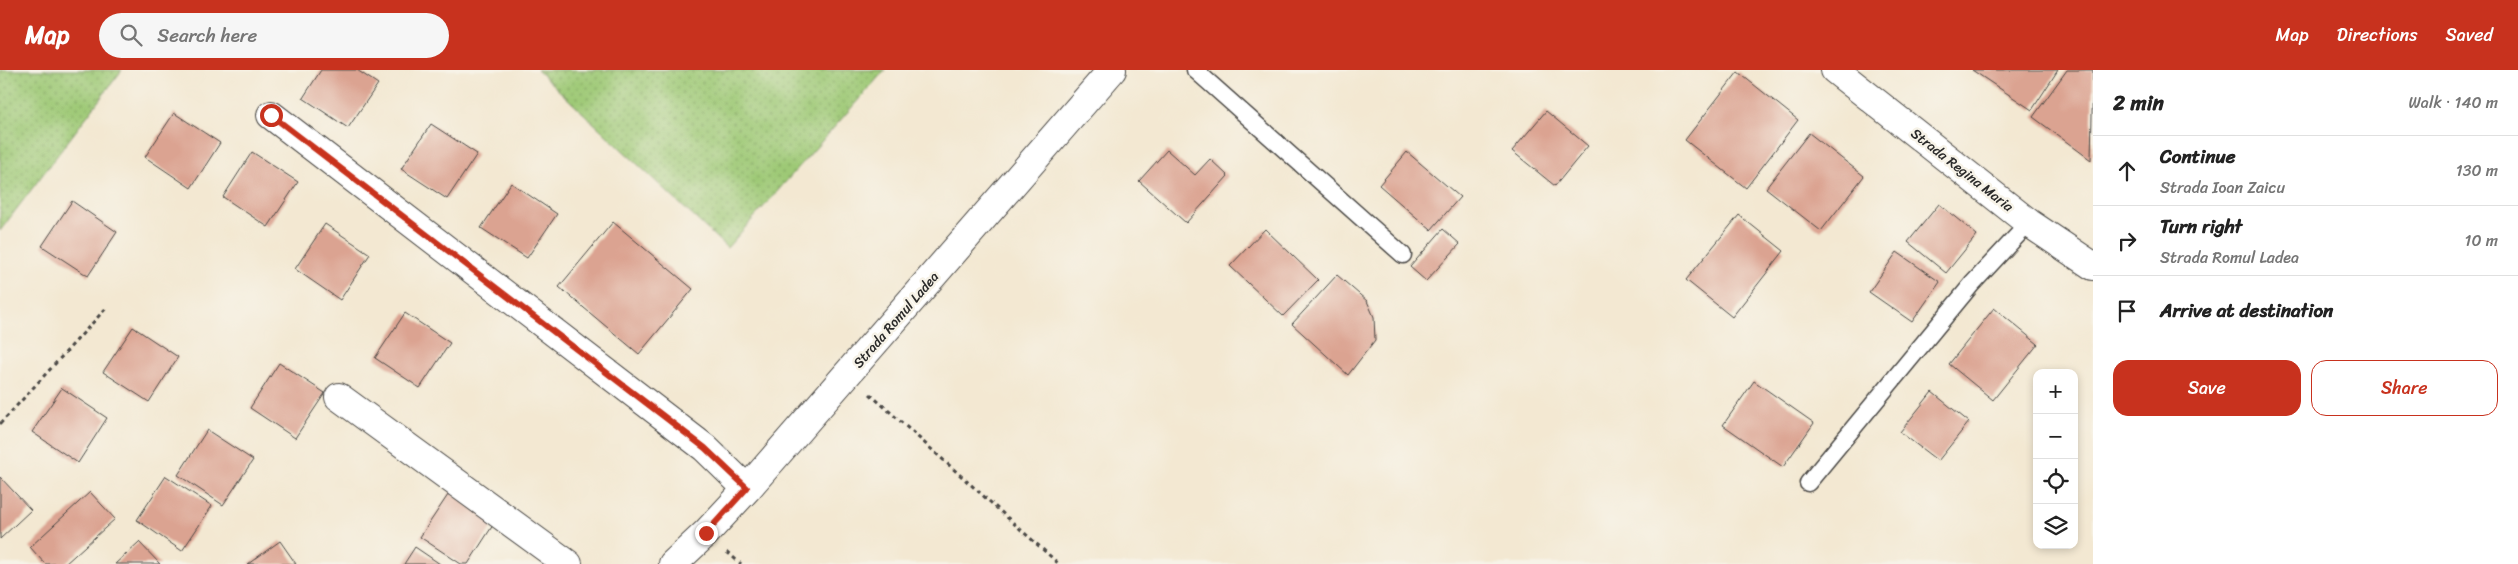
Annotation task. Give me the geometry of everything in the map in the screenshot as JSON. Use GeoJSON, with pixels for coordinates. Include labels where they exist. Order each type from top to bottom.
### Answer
{"type":"FeatureCollection","features":[{"type":"Feature","properties":{"kind":"street","name":"Strada Romul Ladea"},"geometry":{"type":"LineString","coordinates":[[673,564],[706,533],[747,488],[1112,70]]}},
{"type":"Feature","properties":{"kind":"street","name":"Strada Regina Maria"},"geometry":{"type":"LineString","coordinates":[[1835,70],[2029,223],[2093,266]]}},
{"type":"Feature","properties":{"kind":"street"},"geometry":{"type":"LineString","coordinates":[[271,115],[705,448],[747,488]]}},
{"type":"Feature","properties":{"kind":"street"},"geometry":{"type":"LineString","coordinates":[[339,397],[568,564]]}},
{"type":"Feature","properties":{"kind":"lane"},"geometry":{"type":"LineString","coordinates":[[1194,70],[1403,255]]}},
{"type":"Feature","properties":{"kind":"lane"},"geometry":{"type":"LineString","coordinates":[[1808,483],[1972,284],[2029,223]]}},
{"type":"Feature","properties":{"kind":"path"},"geometry":{"type":"LineString","coordinates":[[0,424],[108,306]]}},
{"type":"Feature","properties":{"kind":"path"},"geometry":{"type":"LineString","coordinates":[[848,374],[1058,564]]}},
{"type":"Feature","properties":{"kind":"green space"},"geometry":{"type":"Polygon","coordinates":[[[0,70],[122,70],[0,231],[0,70]]]}},
{"type":"Feature","properties":{"kind":"green space"},"geometry":{"type":"Polygon","coordinates":[[[537,70],[885,70],[727,248],[537,70]]]}},
{"type":"Feature","properties":{"kind":"building"},"geometry":{"type":"Polygon","coordinates":[[[321,70],[357,70],[378,84],[348,128],[303,98],[321,70]]]}},
{"type":"Feature","properties":{"kind":"building"},"geometry":{"type":"Polygon","coordinates":[[[1972,70],[2058,70],[2032,110],[1972,70]]]}},
{"type":"Feature","properties":{"kind":"building"},"geometry":{"type":"Polygon","coordinates":[[[2067,70],[2093,70],[2091,160],[2033,117],[2067,70]]]}},
{"type":"Feature","properties":{"kind":"building"},"geometry":{"type":"Polygon","coordinates":[[[1738,72],[1798,120],[1746,188],[1685,140],[1738,72]]]}},
{"type":"Feature","properties":{"kind":"building"},"geometry":{"type":"Polygon","coordinates":[[[1546,111],[1588,146],[1555,186],[1512,151],[1546,111]]]}},
{"type":"Feature","properties":{"kind":"building"},"geometry":{"type":"Polygon","coordinates":[[[174,113],[220,143],[191,188],[145,157],[174,113]]]}},
{"type":"Feature","properties":{"kind":"building"},"geometry":{"type":"Polygon","coordinates":[[[431,124],[477,154],[447,199],[401,169],[431,124]]]}},
{"type":"Feature","properties":{"kind":"building"},"geometry":{"type":"Polygon","coordinates":[[[1809,133],[1864,176],[1821,231],[1766,188],[1809,133]]]}},
{"type":"Feature","properties":{"kind":"building"},"geometry":{"type":"Polygon","coordinates":[[[1167,150],[1195,175],[1210,159],[1228,176],[1186,223],[1139,181],[1167,150]]]}},
{"type":"Feature","properties":{"kind":"building"},"geometry":{"type":"Polygon","coordinates":[[[252,152],[298,182],[268,227],[223,197],[252,152]]]}},
{"type":"Feature","properties":{"kind":"building"},"geometry":{"type":"Polygon","coordinates":[[[1407,152],[1460,197],[1431,230],[1379,185],[1407,152]]]}},
{"type":"Feature","properties":{"kind":"building"},"geometry":{"type":"Polygon","coordinates":[[[511,183],[557,214],[527,258],[481,228],[511,183]]]}},
{"type":"Feature","properties":{"kind":"building"},"geometry":{"type":"Polygon","coordinates":[[[72,201],[117,232],[88,276],[42,246],[72,201]]]}},
{"type":"Feature","properties":{"kind":"building"},"geometry":{"type":"Polygon","coordinates":[[[1939,204],[1977,235],[1946,273],[1908,242],[1939,204]]]}},
{"type":"Feature","properties":{"kind":"building"},"geometry":{"type":"Polygon","coordinates":[[[1739,215],[1784,251],[1732,317],[1686,280],[1739,215]]]}},
{"type":"Feature","properties":{"kind":"building"},"geometry":{"type":"Polygon","coordinates":[[[613,222],[693,289],[639,354],[559,287],[613,222]]]}},
{"type":"Feature","properties":{"kind":"building"},"geometry":{"type":"Polygon","coordinates":[[[325,224],[370,254],[340,300],[295,269],[325,224]]]}},
{"type":"Feature","properties":{"kind":"building"},"geometry":{"type":"Polygon","coordinates":[[[1265,229],[1318,280],[1283,316],[1230,266],[1265,229]]]}},
{"type":"Feature","properties":{"kind":"building"},"geometry":{"type":"Polygon","coordinates":[[[1443,229],[1460,244],[1426,281],[1410,267],[1443,229]]]}},
{"type":"Feature","properties":{"kind":"building"},"geometry":{"type":"Polygon","coordinates":[[[1897,252],[1940,282],[1912,322],[1869,292],[1897,252]]]}},
{"type":"Feature","properties":{"kind":"building"},"geometry":{"type":"Polygon","coordinates":[[[1337,275],[1367,301],[1374,317],[1375,340],[1348,375],[1292,324],[1337,275]]]}},
{"type":"Feature","properties":{"kind":"building"},"geometry":{"type":"Polygon","coordinates":[[[1994,308],[2038,344],[1993,400],[1949,364],[1994,308]]]}},
{"type":"Feature","properties":{"kind":"building"},"geometry":{"type":"Polygon","coordinates":[[[405,313],[450,343],[420,388],[375,358],[405,313]]]}},
{"type":"Feature","properties":{"kind":"building"},"geometry":{"type":"Polygon","coordinates":[[[133,327],[178,357],[149,402],[103,372],[133,327]]]}},
{"type":"Feature","properties":{"kind":"building"},"geometry":{"type":"Polygon","coordinates":[[[279,363],[325,393],[295,438],[250,408],[279,363]]]}},
{"type":"Feature","properties":{"kind":"building"},"geometry":{"type":"Polygon","coordinates":[[[1754,381],[1814,423],[1783,467],[1723,425],[1754,381]]]}},
{"type":"Feature","properties":{"kind":"building"},"geometry":{"type":"Polygon","coordinates":[[[62,388],[107,418],[78,463],[32,432],[62,388]]]}},
{"type":"Feature","properties":{"kind":"building"},"geometry":{"type":"Polygon","coordinates":[[[1932,392],[1969,422],[1938,461],[1900,432],[1932,392]]]}},
{"type":"Feature","properties":{"kind":"building"},"geometry":{"type":"Polygon","coordinates":[[[207,430],[253,460],[223,505],[178,475],[207,430]]]}},
{"type":"Feature","properties":{"kind":"building"},"geometry":{"type":"Polygon","coordinates":[[[166,476],[212,506],[182,551],[137,520],[166,476]]]}},
{"type":"Feature","properties":{"kind":"building"},"geometry":{"type":"Polygon","coordinates":[[[0,477],[31,510],[0,539],[0,477]]]}},
{"type":"Feature","properties":{"kind":"building"},"geometry":{"type":"Polygon","coordinates":[[[90,492],[115,519],[65,564],[45,564],[30,547],[90,492]]]}},
{"type":"Feature","properties":{"kind":"building"},"geometry":{"type":"Polygon","coordinates":[[[450,492],[495,522],[468,564],[461,564],[420,537],[450,492]]]}},
{"type":"Feature","properties":{"kind":"building"},"geometry":{"type":"Polygon","coordinates":[[[280,541],[296,564],[248,564],[280,541]]]}},
{"type":"Feature","properties":{"kind":"building"},"geometry":{"type":"Polygon","coordinates":[[[139,542],[160,564],[115,564],[139,542]]]}},
{"type":"Feature","properties":{"kind":"building"},"geometry":{"type":"Polygon","coordinates":[[[415,547],[440,564],[404,564],[415,547]]]}},
{"type":"Feature","properties":{"kind":"route"},"geometry":{"type":"LineString","coordinates":[[271,115],[705,448],[747,488],[706,533]]}}]}
